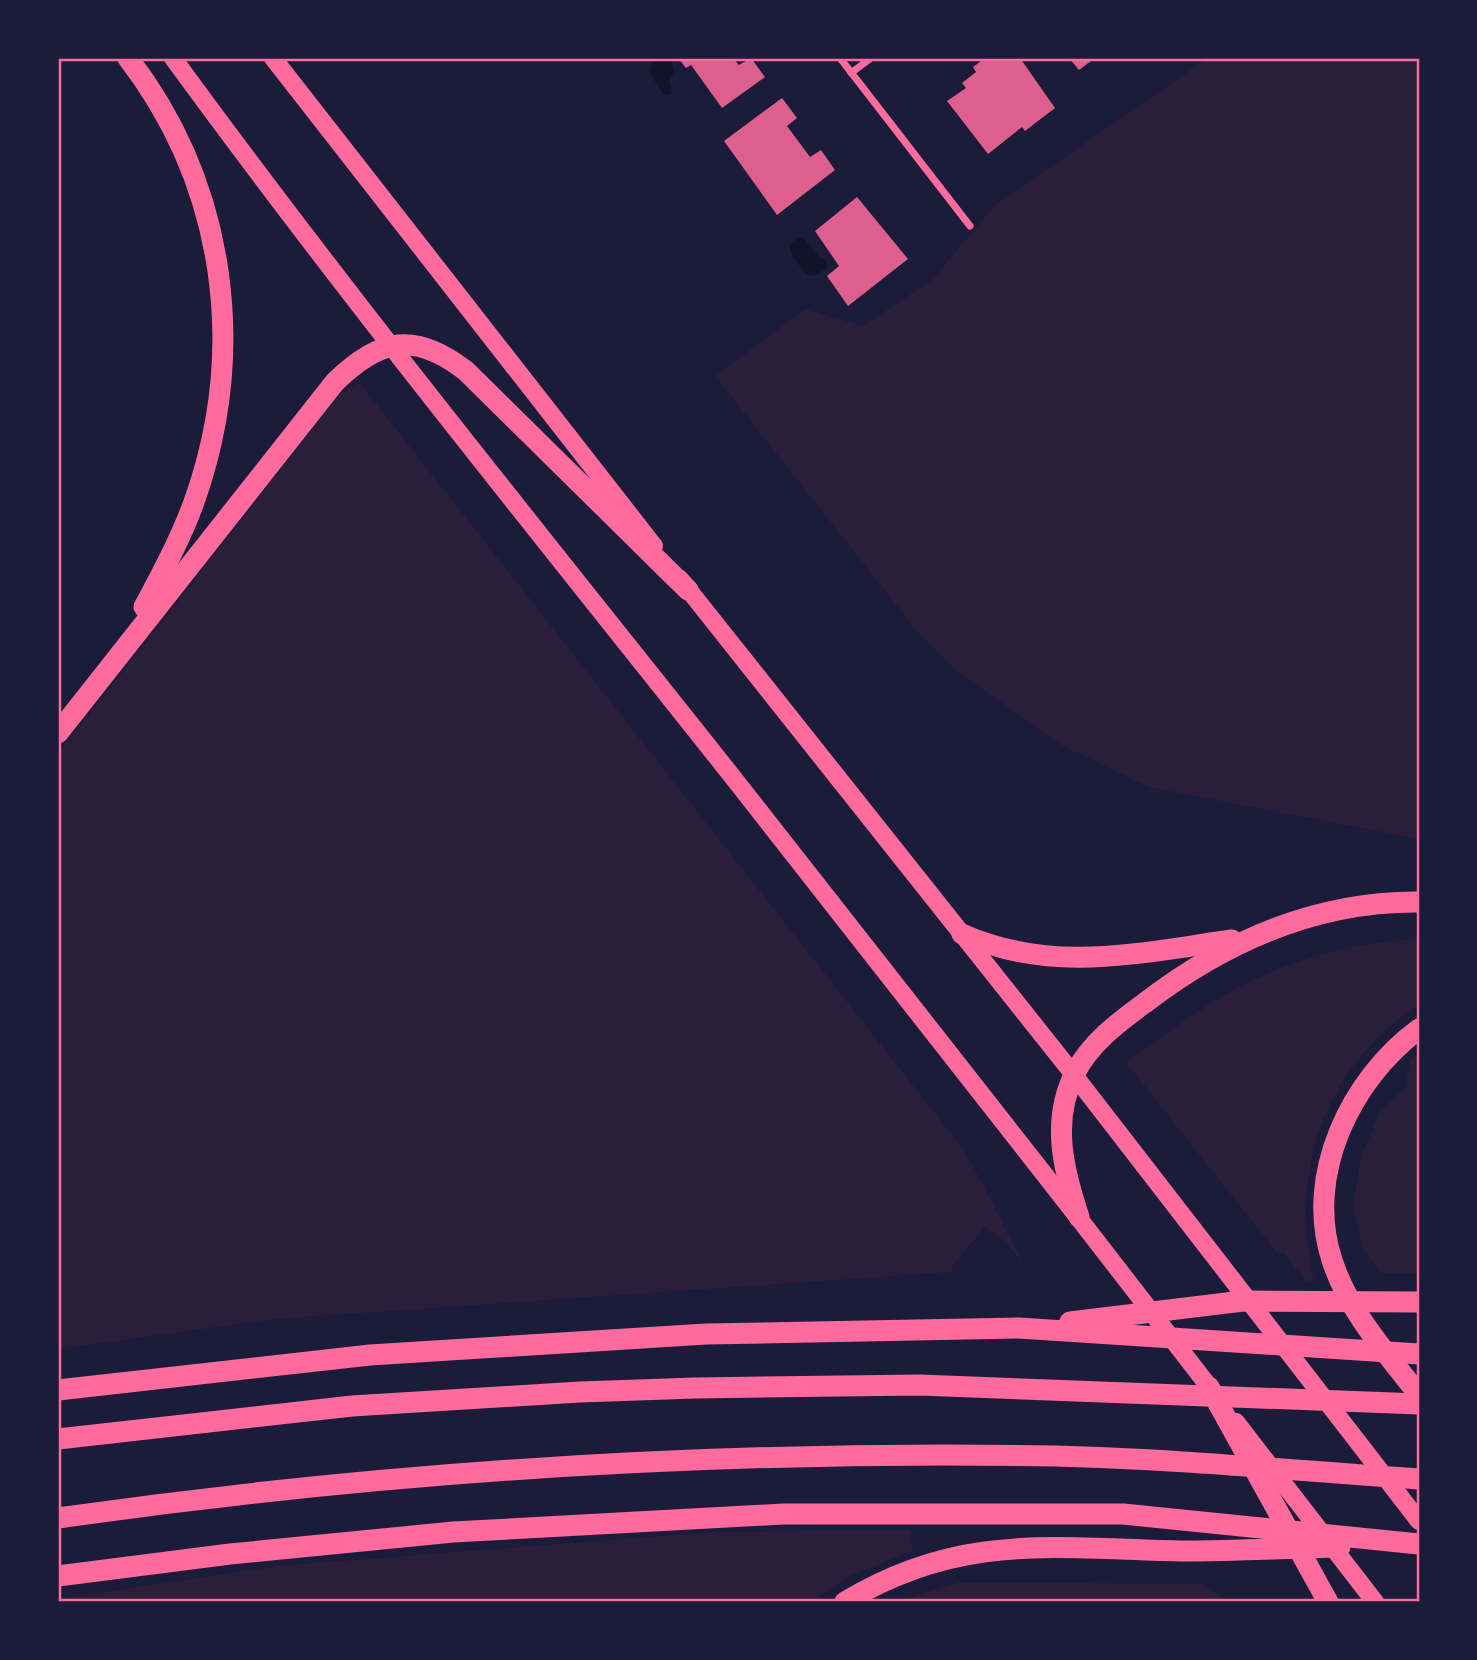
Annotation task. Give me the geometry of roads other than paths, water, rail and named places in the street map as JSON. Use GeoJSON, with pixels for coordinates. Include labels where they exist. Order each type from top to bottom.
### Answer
{"type":"FeatureCollection","features":[{"type":"Feature","properties":{"kind":"highway"},"geometry":{"type":"LineString","coordinates":[[123,648],[169,560],[194,503],[214,430],[223,352],[220,287],[202,197],[179,136],[128,58]]}},
{"type":"Feature","properties":{"kind":"highway"},"geometry":{"type":"LineString","coordinates":[[58,733],[335,382],[369,353],[390,346],[425,346],[439,352],[466,371],[688,590]]}},
{"type":"Feature","properties":{"kind":"highway"},"geometry":{"type":"LineString","coordinates":[[1079,1217],[1064,1172],[1060,1145],[1062,1122],[1074,1075],[1089,1050],[1115,1025],[1181,975],[1248,938],[1323,913],[1419,902]]}},
{"type":"Feature","properties":{"kind":"highway"},"geometry":{"type":"LineString","coordinates":[[962,934],[1014,953],[1079,960],[1248,938]]}},
{"type":"Feature","properties":{"kind":"highway"},"geometry":{"type":"LineString","coordinates":[[1419,1029],[1383,1060],[1351,1104],[1332,1155],[1325,1209],[1326,1237],[1341,1283],[1374,1336],[1419,1395]]}},
{"type":"Feature","properties":{"kind":"highway"},"geometry":{"type":"LineString","coordinates":[[1019,1328],[1243,1301],[1419,1302]]}},
{"type":"Feature","properties":{"kind":"highway"},"geometry":{"type":"LineString","coordinates":[[58,1391],[306,1362],[593,1339],[1019,1328],[1419,1354]]}},
{"type":"Feature","properties":{"kind":"highway"},"geometry":{"type":"LineString","coordinates":[[58,1439],[253,1415],[580,1392],[919,1385],[1419,1404]]}},
{"type":"Feature","properties":{"kind":"highway"},"geometry":{"type":"LineString","coordinates":[[1208,1385],[1328,1602]]}},
{"type":"Feature","properties":{"kind":"highway"},"geometry":{"type":"LineString","coordinates":[[58,1518],[315,1486],[538,1469],[868,1456],[1118,1458],[1419,1479]]}},
{"type":"Feature","properties":{"kind":"highway"},"geometry":{"type":"LineString","coordinates":[[58,1576],[352,1541],[676,1518],[904,1512],[1166,1516],[1419,1544]]}},
{"type":"Feature","properties":{"kind":"highway"},"geometry":{"type":"LineString","coordinates":[[845,1602],[891,1578],[982,1550],[1042,1546],[1188,1551],[1419,1544]]}},
{"type":"Feature","properties":{"kind":"main road"},"geometry":{"type":"LineString","coordinates":[[173,58],[390,346],[1079,1217],[1376,1602]]}},
{"type":"Feature","properties":{"kind":"main road"},"geometry":{"type":"LineString","coordinates":[[273,58],[688,590],[1074,1075],[1419,1521]]}},
{"type":"Feature","properties":{"kind":"street"},"geometry":{"type":"LineString","coordinates":[[840,58],[970,226]]}},
{"type":"Feature","properties":{"kind":"street"},"geometry":{"type":"LineString","coordinates":[[851,73],[871,58]]}}]}
